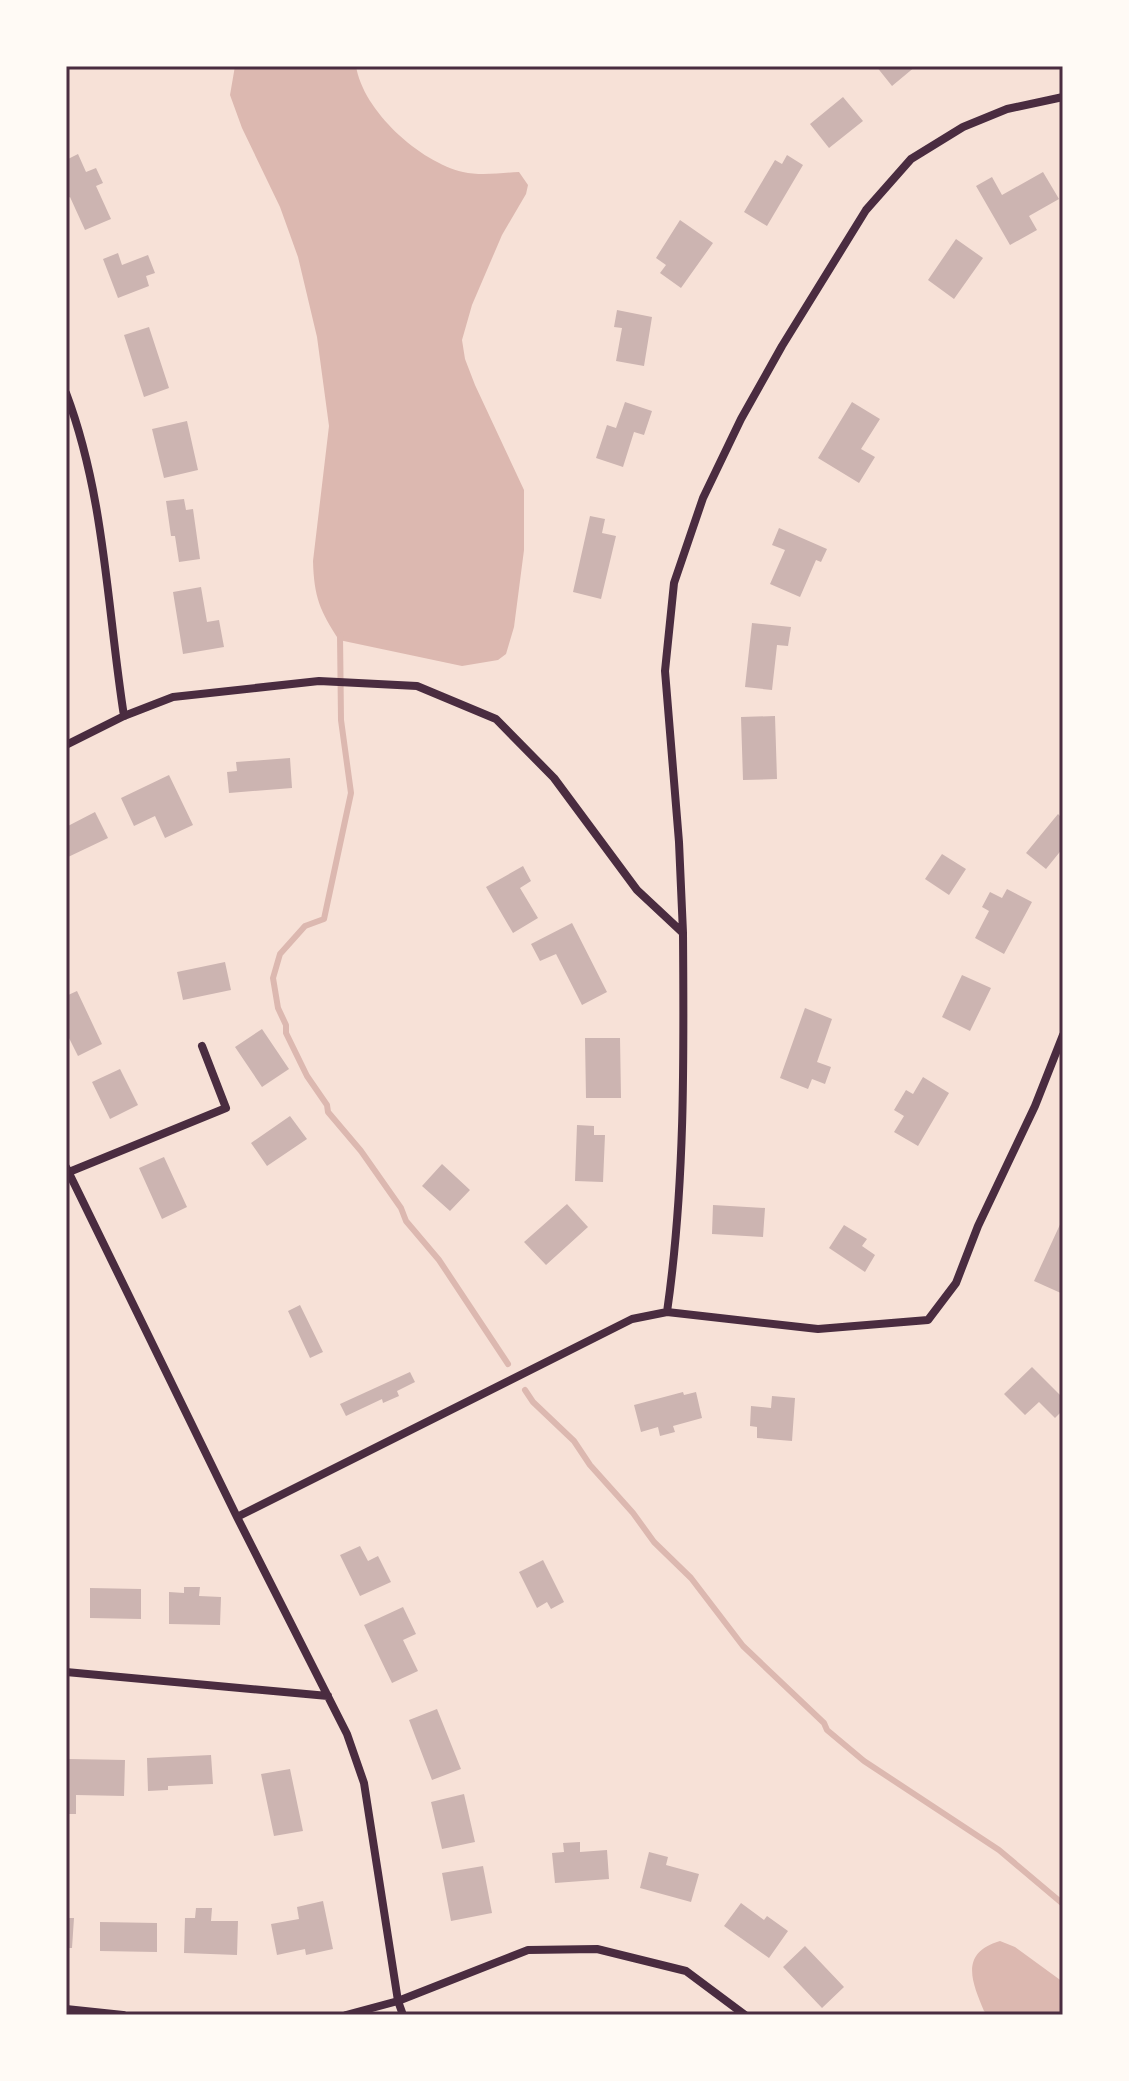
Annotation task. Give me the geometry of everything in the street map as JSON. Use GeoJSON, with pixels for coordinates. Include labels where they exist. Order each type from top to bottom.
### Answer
{"type":"FeatureCollection","features":[{"type":"Feature","properties":{"kind":"street"},"geometry":{"type":"LineString","coordinates":[[667,1312],[681,1157],[684,1061],[679,842],[665,671],[674,583],[703,498],[741,419],[866,210],[911,159],[963,127],[1007,109],[1063,97]]}},
{"type":"Feature","properties":{"kind":"street"},"geometry":{"type":"LineString","coordinates":[[66,393],[92,480],[124,716]]}},
{"type":"Feature","properties":{"kind":"street"},"geometry":{"type":"LineString","coordinates":[[66,745],[124,716],[173,697],[319,681],[417,686],[496,719],[554,778],[637,890],[683,933]]}},
{"type":"Feature","properties":{"kind":"street"},"geometry":{"type":"LineString","coordinates":[[237,1517],[632,1319],[667,1312],[818,1329],[928,1320],[956,1283],[978,1226],[1035,1106],[1063,1035]]}},
{"type":"Feature","properties":{"kind":"street"},"geometry":{"type":"LineString","coordinates":[[202,1046],[226,1108],[67,1170],[347,1734],[364,1783],[398,2001],[403,2015]]}},
{"type":"Feature","properties":{"kind":"street"},"geometry":{"type":"LineString","coordinates":[[66,1672],[328,1696]]}},
{"type":"Feature","properties":{"kind":"street"},"geometry":{"type":"LineString","coordinates":[[346,2015],[398,2001],[528,1950],[597,1949],[686,1971],[745,2015]]}},
{"type":"Feature","properties":{"kind":"street"},"geometry":{"type":"LineString","coordinates":[[66,2009],[123,2015]]}},
{"type":"Feature","properties":{"kind":"shaded area"},"geometry":{"type":"Polygon","coordinates":[[[235,66],[356,66],[361,83],[382,117],[429,158],[463,172],[519,172],[528,185],[502,235],[472,305],[462,340],[475,385],[524,490],[524,550],[514,627],[506,654],[498,660],[462,666],[339,640],[323,612],[315,584],[313,561],[329,426],[317,337],[298,257],[280,207],[242,128],[230,95],[235,66]]]}},
{"type":"Feature","properties":{"kind":"shaded area"},"geometry":{"type":"Polygon","coordinates":[[[1000,1941],[1015,1947],[1063,1982],[1063,2015],[988,2015],[984,2011],[973,1979],[974,1961],[987,1946],[1000,1941]]]}},
{"type":"Feature","properties":{"kind":"building"},"geometry":{"type":"Polygon","coordinates":[[[876,66],[916,66],[892,86],[876,66]]]}},
{"type":"Feature","properties":{"kind":"building"},"geometry":{"type":"Polygon","coordinates":[[[843,97],[863,121],[829,148],[810,124],[843,97]]]}},
{"type":"Feature","properties":{"kind":"building"},"geometry":{"type":"Polygon","coordinates":[[[78,154],[86,172],[96,168],[103,183],[96,186],[111,219],[85,230],[70,197],[66,199],[66,160],[78,154]]]}},
{"type":"Feature","properties":{"kind":"building"},"geometry":{"type":"Polygon","coordinates":[[[787,155],[803,165],[767,226],[744,212],[775,160],[782,164],[787,155]]]}},
{"type":"Feature","properties":{"kind":"building"},"geometry":{"type":"Polygon","coordinates":[[[1043,172],[1059,199],[1029,216],[1037,230],[1010,245],[976,186],[992,177],[1002,195],[1043,172]]]}},
{"type":"Feature","properties":{"kind":"building"},"geometry":{"type":"Polygon","coordinates":[[[680,220],[713,243],[681,288],[660,273],[666,265],[656,258],[680,220]]]}},
{"type":"Feature","properties":{"kind":"building"},"geometry":{"type":"Polygon","coordinates":[[[956,239],[983,258],[954,299],[928,280],[956,239]]]}},
{"type":"Feature","properties":{"kind":"building"},"geometry":{"type":"Polygon","coordinates":[[[118,253],[122,265],[148,255],[155,273],[146,276],[149,286],[118,298],[103,259],[118,253]]]}},
{"type":"Feature","properties":{"kind":"building"},"geometry":{"type":"Polygon","coordinates":[[[617,310],[652,317],[644,366],[616,361],[622,328],[614,327],[617,310]]]}},
{"type":"Feature","properties":{"kind":"building"},"geometry":{"type":"Polygon","coordinates":[[[149,327],[169,388],[144,397],[124,335],[149,327]]]}},
{"type":"Feature","properties":{"kind":"building"},"geometry":{"type":"Polygon","coordinates":[[[625,402],[652,411],[644,435],[634,432],[623,467],[596,458],[607,425],[616,428],[625,402]]]}},
{"type":"Feature","properties":{"kind":"building"},"geometry":{"type":"Polygon","coordinates":[[[852,402],[880,419],[861,449],[875,457],[859,483],[818,458],[852,402]]]}},
{"type":"Feature","properties":{"kind":"building"},"geometry":{"type":"Polygon","coordinates":[[[187,421],[198,470],[164,478],[152,429],[187,421]]]}},
{"type":"Feature","properties":{"kind":"building"},"geometry":{"type":"Polygon","coordinates":[[[184,499],[186,510],[193,509],[200,559],[179,562],[175,536],[171,536],[166,501],[184,499]]]}},
{"type":"Feature","properties":{"kind":"building"},"geometry":{"type":"Polygon","coordinates":[[[590,516],[605,519],[602,533],[616,536],[601,599],[573,592],[590,516]]]}},
{"type":"Feature","properties":{"kind":"building"},"geometry":{"type":"Polygon","coordinates":[[[779,528],[827,549],[821,562],[816,560],[800,597],[770,584],[785,550],[772,545],[779,528]]]}},
{"type":"Feature","properties":{"kind":"building"},"geometry":{"type":"Polygon","coordinates":[[[201,587],[207,622],[219,620],[224,647],[183,654],[173,592],[201,587]]]}},
{"type":"Feature","properties":{"kind":"building"},"geometry":{"type":"Polygon","coordinates":[[[752,623],[791,627],[788,646],[777,645],[772,690],[745,687],[752,623]]]}},
{"type":"Feature","properties":{"kind":"building"},"geometry":{"type":"Polygon","coordinates":[[[775,716],[777,779],[743,780],[741,717],[775,716]]]}},
{"type":"Feature","properties":{"kind":"building"},"geometry":{"type":"Polygon","coordinates":[[[290,758],[292,788],[229,793],[227,772],[237,771],[236,762],[290,758]]]}},
{"type":"Feature","properties":{"kind":"building"},"geometry":{"type":"Polygon","coordinates":[[[169,775],[193,825],[165,838],[155,816],[134,826],[121,798],[169,775]]]}},
{"type":"Feature","properties":{"kind":"building"},"geometry":{"type":"Polygon","coordinates":[[[95,812],[108,838],[66,858],[66,827],[95,812]]]}},
{"type":"Feature","properties":{"kind":"building"},"geometry":{"type":"Polygon","coordinates":[[[1058,814],[1063,819],[1063,848],[1046,869],[1026,853],[1058,814]]]}},
{"type":"Feature","properties":{"kind":"building"},"geometry":{"type":"Polygon","coordinates":[[[942,854],[966,869],[949,895],[925,879],[942,854]]]}},
{"type":"Feature","properties":{"kind":"building"},"geometry":{"type":"Polygon","coordinates":[[[523,866],[531,881],[520,888],[538,918],[513,933],[486,887],[523,866]]]}},
{"type":"Feature","properties":{"kind":"building"},"geometry":{"type":"Polygon","coordinates":[[[1007,889],[1032,902],[1004,954],[975,938],[989,911],[982,907],[990,892],[1002,898],[1007,889]]]}},
{"type":"Feature","properties":{"kind":"building"},"geometry":{"type":"Polygon","coordinates":[[[572,923],[607,992],[582,1005],[556,954],[540,961],[531,944],[572,923]]]}},
{"type":"Feature","properties":{"kind":"building"},"geometry":{"type":"Polygon","coordinates":[[[225,962],[231,990],[183,1000],[177,972],[225,962]]]}},
{"type":"Feature","properties":{"kind":"building"},"geometry":{"type":"Polygon","coordinates":[[[962,975],[991,988],[970,1031],[942,1017],[962,975]]]}},
{"type":"Feature","properties":{"kind":"building"},"geometry":{"type":"Polygon","coordinates":[[[77,991],[102,1044],[78,1056],[66,1032],[66,996],[77,991]]]}},
{"type":"Feature","properties":{"kind":"building"},"geometry":{"type":"Polygon","coordinates":[[[805,1008],[832,1019],[817,1062],[831,1067],[825,1084],[812,1079],[808,1089],[780,1078],[805,1008]]]}},
{"type":"Feature","properties":{"kind":"building"},"geometry":{"type":"Polygon","coordinates":[[[262,1029],[289,1069],[262,1087],[235,1047],[262,1029]]]}},
{"type":"Feature","properties":{"kind":"building"},"geometry":{"type":"Polygon","coordinates":[[[585,1038],[620,1038],[621,1098],[586,1098],[585,1038]]]}},
{"type":"Feature","properties":{"kind":"building"},"geometry":{"type":"Polygon","coordinates":[[[120,1069],[138,1105],[110,1119],[92,1082],[120,1069]]]}},
{"type":"Feature","properties":{"kind":"building"},"geometry":{"type":"Polygon","coordinates":[[[923,1077],[949,1093],[918,1146],[894,1132],[904,1116],[894,1110],[906,1090],[913,1094],[923,1077]]]}},
{"type":"Feature","properties":{"kind":"building"},"geometry":{"type":"Polygon","coordinates":[[[290,1116],[307,1139],[267,1166],[251,1143],[290,1116]]]}},
{"type":"Feature","properties":{"kind":"building"},"geometry":{"type":"Polygon","coordinates":[[[577,1125],[594,1126],[594,1135],[605,1135],[603,1182],[575,1181],[577,1125]]]}},
{"type":"Feature","properties":{"kind":"building"},"geometry":{"type":"Polygon","coordinates":[[[164,1157],[187,1207],[162,1219],[139,1168],[164,1157]]]}},
{"type":"Feature","properties":{"kind":"building"},"geometry":{"type":"Polygon","coordinates":[[[442,1164],[470,1190],[450,1211],[422,1186],[442,1164]]]}},
{"type":"Feature","properties":{"kind":"building"},"geometry":{"type":"Polygon","coordinates":[[[567,1204],[588,1227],[546,1265],[524,1242],[567,1204]]]}},
{"type":"Feature","properties":{"kind":"building"},"geometry":{"type":"Polygon","coordinates":[[[713,1205],[765,1208],[763,1237],[712,1234],[713,1205]]]}},
{"type":"Feature","properties":{"kind":"building"},"geometry":{"type":"Polygon","coordinates":[[[1063,1218],[1063,1294],[1034,1281],[1063,1218]]]}},
{"type":"Feature","properties":{"kind":"building"},"geometry":{"type":"Polygon","coordinates":[[[844,1225],[867,1239],[862,1246],[875,1255],[865,1272],[829,1248],[844,1225]]]}},
{"type":"Feature","properties":{"kind":"building"},"geometry":{"type":"Polygon","coordinates":[[[300,1305],[323,1352],[310,1358],[288,1311],[300,1305]]]}},
{"type":"Feature","properties":{"kind":"building"},"geometry":{"type":"Polygon","coordinates":[[[1032,1367],[1063,1398],[1063,1410],[1055,1418],[1039,1402],[1025,1415],[1004,1394],[1032,1367]]]}},
{"type":"Feature","properties":{"kind":"building"},"geometry":{"type":"Polygon","coordinates":[[[410,1372],[415,1382],[397,1391],[399,1396],[383,1403],[382,1399],[346,1416],[340,1404],[410,1372]]]}},
{"type":"Feature","properties":{"kind":"building"},"geometry":{"type":"Polygon","coordinates":[[[683,1392],[684,1395],[696,1392],[702,1418],[673,1426],[675,1432],[660,1436],[658,1427],[641,1432],[634,1405],[683,1392]]]}},
{"type":"Feature","properties":{"kind":"building"},"geometry":{"type":"Polygon","coordinates":[[[772,1396],[795,1398],[792,1441],[757,1438],[757,1427],[750,1426],[751,1406],[771,1408],[772,1396]]]}},
{"type":"Feature","properties":{"kind":"building"},"geometry":{"type":"Polygon","coordinates":[[[360,1546],[368,1561],[378,1556],[391,1582],[360,1596],[340,1555],[360,1546]]]}},
{"type":"Feature","properties":{"kind":"building"},"geometry":{"type":"Polygon","coordinates":[[[543,1560],[564,1602],[551,1609],[547,1602],[537,1608],[519,1572],[543,1560]]]}},
{"type":"Feature","properties":{"kind":"building"},"geometry":{"type":"Polygon","coordinates":[[[184,1587],[200,1587],[199,1596],[221,1597],[220,1625],[169,1624],[169,1592],[184,1593],[184,1587]]]}},
{"type":"Feature","properties":{"kind":"building"},"geometry":{"type":"Polygon","coordinates":[[[90,1588],[141,1589],[141,1619],[90,1618],[90,1588]]]}},
{"type":"Feature","properties":{"kind":"building"},"geometry":{"type":"Polygon","coordinates":[[[403,1607],[416,1634],[403,1640],[418,1671],[392,1683],[364,1625],[403,1607]]]}},
{"type":"Feature","properties":{"kind":"building"},"geometry":{"type":"Polygon","coordinates":[[[437,1709],[461,1769],[432,1780],[409,1720],[437,1709]]]}},
{"type":"Feature","properties":{"kind":"building"},"geometry":{"type":"Polygon","coordinates":[[[211,1755],[213,1784],[168,1786],[168,1790],[148,1791],[147,1758],[211,1755]]]}},
{"type":"Feature","properties":{"kind":"building"},"geometry":{"type":"Polygon","coordinates":[[[68,1759],[125,1760],[124,1796],[76,1795],[76,1814],[66,1814],[68,1759]]]}},
{"type":"Feature","properties":{"kind":"building"},"geometry":{"type":"Polygon","coordinates":[[[290,1769],[303,1831],[274,1836],[261,1774],[290,1769]]]}},
{"type":"Feature","properties":{"kind":"building"},"geometry":{"type":"Polygon","coordinates":[[[464,1794],[475,1842],[442,1849],[431,1802],[464,1794]]]}},
{"type":"Feature","properties":{"kind":"building"},"geometry":{"type":"Polygon","coordinates":[[[580,1842],[580,1852],[607,1850],[609,1879],[555,1883],[552,1853],[564,1852],[563,1843],[580,1842]]]}},
{"type":"Feature","properties":{"kind":"building"},"geometry":{"type":"Polygon","coordinates":[[[649,1852],[668,1857],[666,1865],[699,1874],[691,1902],[640,1888],[649,1852]]]}},
{"type":"Feature","properties":{"kind":"building"},"geometry":{"type":"Polygon","coordinates":[[[483,1866],[492,1913],[451,1921],[442,1873],[483,1866]]]}},
{"type":"Feature","properties":{"kind":"building"},"geometry":{"type":"Polygon","coordinates":[[[323,1901],[333,1949],[306,1955],[305,1949],[277,1955],[271,1924],[299,1919],[297,1907],[323,1901]]]}},
{"type":"Feature","properties":{"kind":"building"},"geometry":{"type":"Polygon","coordinates":[[[741,1903],[764,1920],[767,1916],[788,1931],[769,1958],[724,1926],[741,1903]]]}},
{"type":"Feature","properties":{"kind":"building"},"geometry":{"type":"Polygon","coordinates":[[[196,1908],[212,1908],[211,1921],[238,1921],[237,1955],[184,1953],[185,1918],[195,1918],[196,1908]]]}},
{"type":"Feature","properties":{"kind":"building"},"geometry":{"type":"Polygon","coordinates":[[[66,1918],[74,1918],[72,1948],[66,1948],[66,1918]]]}},
{"type":"Feature","properties":{"kind":"building"},"geometry":{"type":"Polygon","coordinates":[[[100,1922],[157,1923],[157,1952],[100,1951],[100,1922]]]}},
{"type":"Feature","properties":{"kind":"building"},"geometry":{"type":"Polygon","coordinates":[[[805,1946],[844,1987],[822,2008],[783,1967],[805,1946]]]}},
{"type":"Feature","properties":{"kind":"waterway"},"geometry":{"type":"LineString","coordinates":[[340,635],[341,720],[351,793],[324,919],[305,926],[280,954],[273,978],[278,1008],[286,1025],[286,1033],[307,1076],[327,1105],[328,1112],[361,1151],[401,1208],[406,1221],[439,1260],[508,1364]]}},
{"type":"Feature","properties":{"kind":"waterway"},"geometry":{"type":"LineString","coordinates":[[525,1390],[533,1402],[574,1441],[654,1542],[691,1578],[743,1646],[824,1723],[827,1730],[864,1761],[999,1850],[1063,1904]]}}]}
